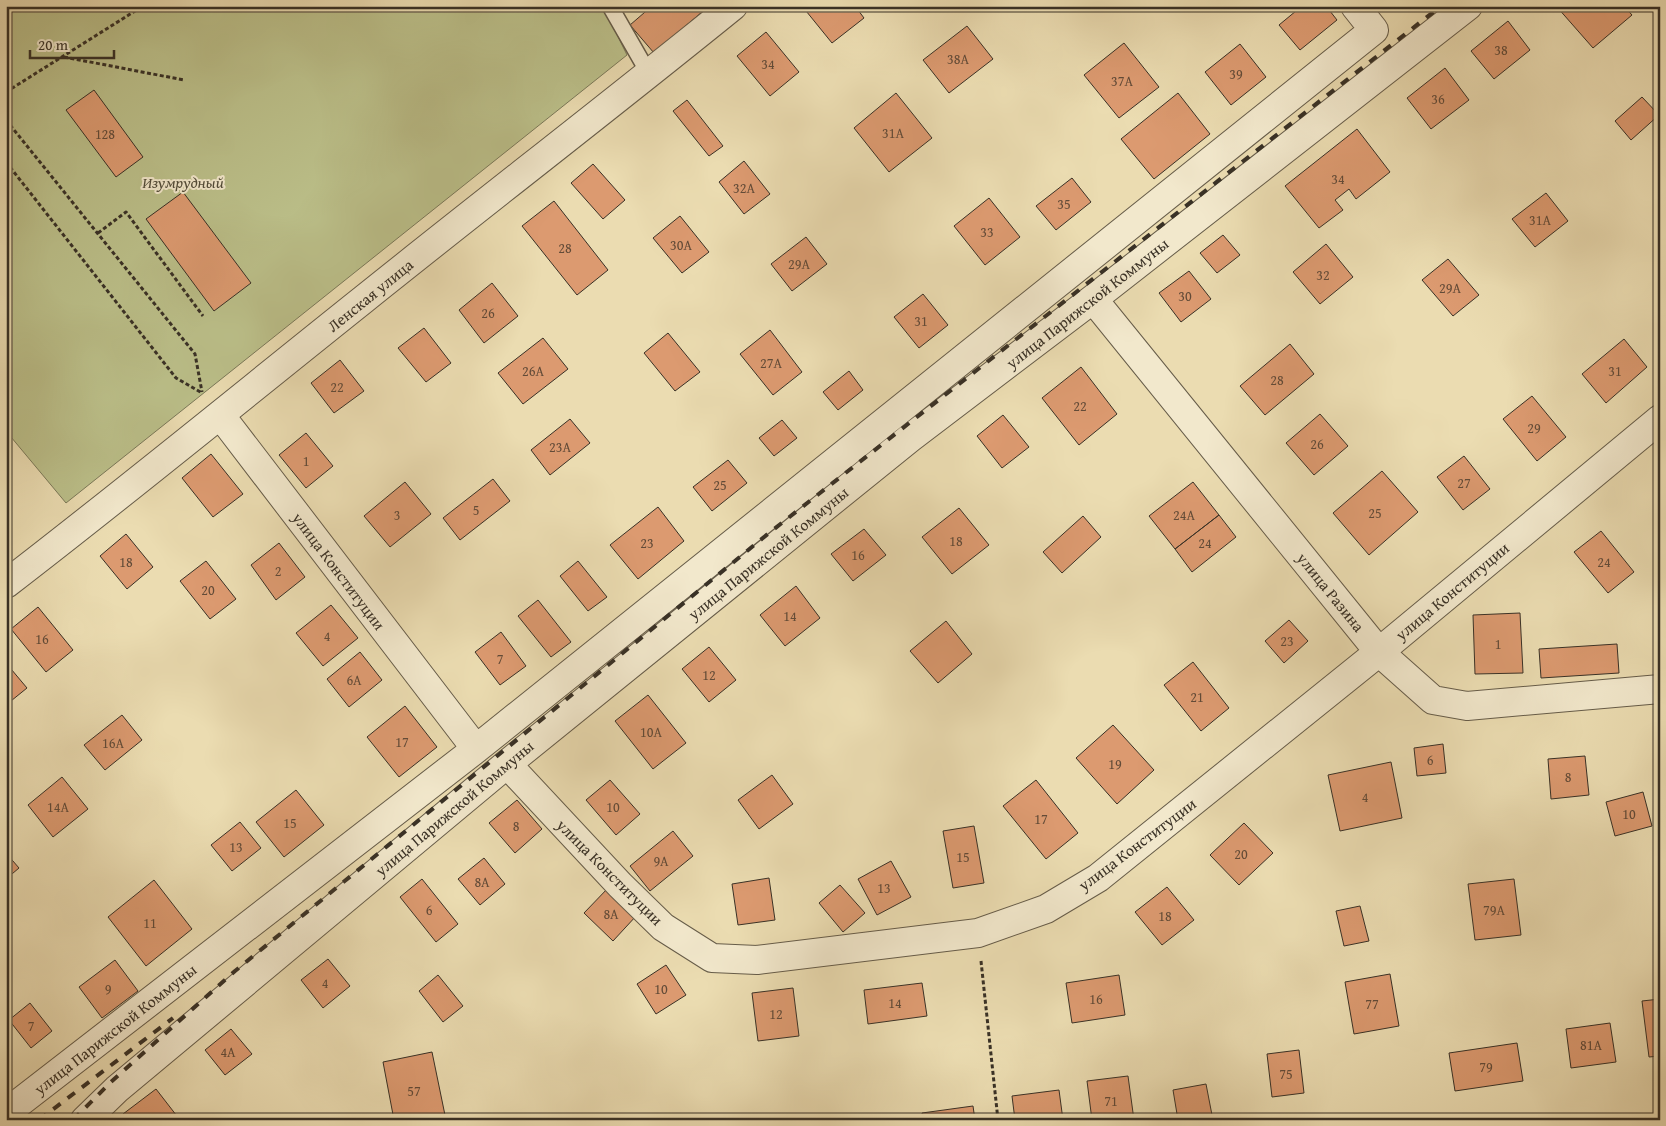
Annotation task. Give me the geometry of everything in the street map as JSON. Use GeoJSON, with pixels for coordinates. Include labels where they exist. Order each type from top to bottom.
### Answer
{"type":"FeatureCollection","features":[{"type":"Feature","properties":{"kind":"street","name":"Ленская улица"},"geometry":{"type":"LineString","coordinates":[[6,584],[221,416],[364,299],[733,6]]}},
{"type":"Feature","properties":{"kind":"street","name":"улица Парижской Коммуны"},"geometry":{"type":"LineString","coordinates":[[6,1113],[476,749],[1374,30],[1355,6]]}},
{"type":"Feature","properties":{"kind":"street","name":"улица Парижской Коммуны"},"geometry":{"type":"LineString","coordinates":[[85,1120],[117,1088],[507,764],[910,438],[1093,299],[1468,6]]}},
{"type":"Feature","properties":{"kind":"street","name":"улица Разина"},"geometry":{"type":"LineString","coordinates":[[1093,299],[1379,652],[1433,700],[1467,706],[1660,689]]}},
{"type":"Feature","properties":{"kind":"street","name":"улица Конституции"},"geometry":{"type":"LineString","coordinates":[[221,416],[476,749]]}},
{"type":"Feature","properties":{"kind":"street","name":"улица Конституции"},"geometry":{"type":"LineString","coordinates":[[507,764],[620,885],[663,927],[712,958],[757,960],[978,933],[1046,909],[1098,878],[1379,652],[1660,419]]}},
{"type":"Feature","properties":{"kind":"lane"},"geometry":{"type":"LineString","coordinates":[[610,6],[649,74]]}},
{"type":"Feature","properties":{"kind":"path"},"geometry":{"type":"LineString","coordinates":[[6,92],[143,6]]}},
{"type":"Feature","properties":{"kind":"path"},"geometry":{"type":"LineString","coordinates":[[63,56],[184,80]]}},
{"type":"Feature","properties":{"kind":"path"},"geometry":{"type":"LineString","coordinates":[[6,120],[195,354],[202,392]]}},
{"type":"Feature","properties":{"kind":"path"},"geometry":{"type":"LineString","coordinates":[[6,162],[176,378],[202,392],[221,416]]}},
{"type":"Feature","properties":{"kind":"path"},"geometry":{"type":"LineString","coordinates":[[98,233],[126,212],[203,316]]}},
{"type":"Feature","properties":{"kind":"path"},"geometry":{"type":"LineString","coordinates":[[978,933],[998,1120]]}},
{"type":"Feature","properties":{"kind":"green space","name":"Изумрудный"},"geometry":{"type":"Polygon","coordinates":[[[6,6],[603,6],[627,55],[66,503],[6,431],[6,6]]]}},
{"type":"Feature","properties":{"kind":"building"},"geometry":{"type":"Polygon","coordinates":[[[652,6],[709,6],[654,53],[630,25],[652,6]]]}},
{"type":"Feature","properties":{"kind":"building"},"geometry":{"type":"Polygon","coordinates":[[[802,6],[855,6],[864,18],[832,43],[802,6]]]}},
{"type":"Feature","properties":{"kind":"building"},"geometry":{"type":"Polygon","coordinates":[[[1302,6],[1326,6],[1337,20],[1300,50],[1279,25],[1302,6]]]}},
{"type":"Feature","properties":{"kind":"building"},"geometry":{"type":"Polygon","coordinates":[[[1624,6],[1632,15],[1593,48],[1557,7],[1624,6]]]}},
{"type":"Feature","properties":{"kind":"building"},"geometry":{"type":"Polygon","coordinates":[[[1508,21],[1530,50],[1494,79],[1471,51],[1508,21]]]}},
{"type":"Feature","properties":{"kind":"building"},"geometry":{"type":"Polygon","coordinates":[[[967,26],[993,59],[949,93],[923,60],[967,26]]]}},
{"type":"Feature","properties":{"kind":"building"},"geometry":{"type":"Polygon","coordinates":[[[766,32],[799,72],[770,96],[737,56],[766,32]]]}},
{"type":"Feature","properties":{"kind":"building"},"geometry":{"type":"Polygon","coordinates":[[[1124,43],[1159,87],[1119,118],[1084,75],[1124,43]]]}},
{"type":"Feature","properties":{"kind":"building"},"geometry":{"type":"Polygon","coordinates":[[[1240,44],[1266,77],[1231,105],[1205,72],[1240,44]]]}},
{"type":"Feature","properties":{"kind":"building"},"geometry":{"type":"Polygon","coordinates":[[[1445,68],[1469,100],[1431,129],[1407,98],[1445,68]]]}},
{"type":"Feature","properties":{"kind":"building"},"geometry":{"type":"Polygon","coordinates":[[[94,90],[143,157],[116,177],[66,110],[94,90]]]}},
{"type":"Feature","properties":{"kind":"building"},"geometry":{"type":"Polygon","coordinates":[[[896,93],[932,138],[889,172],[854,128],[896,93]]]}},
{"type":"Feature","properties":{"kind":"building"},"geometry":{"type":"Polygon","coordinates":[[[1178,93],[1210,134],[1154,179],[1121,139],[1178,93]]]}},
{"type":"Feature","properties":{"kind":"building"},"geometry":{"type":"Polygon","coordinates":[[[1642,97],[1659,115],[1631,140],[1615,121],[1642,97]]]}},
{"type":"Feature","properties":{"kind":"building"},"geometry":{"type":"Polygon","coordinates":[[[687,100],[723,146],[709,156],[673,111],[687,100]]]}},
{"type":"Feature","properties":{"kind":"building"},"geometry":{"type":"Polygon","coordinates":[[[1357,129],[1390,172],[1356,199],[1349,189],[1335,200],[1343,210],[1319,228],[1285,186],[1357,129]]]}},
{"type":"Feature","properties":{"kind":"building"},"geometry":{"type":"Polygon","coordinates":[[[744,161],[770,194],[744,214],[719,182],[744,161]]]}},
{"type":"Feature","properties":{"kind":"building"},"geometry":{"type":"Polygon","coordinates":[[[593,164],[625,200],[603,219],[571,183],[593,164]]]}},
{"type":"Feature","properties":{"kind":"building"},"geometry":{"type":"Polygon","coordinates":[[[1072,178],[1091,202],[1056,230],[1036,206],[1072,178]]]}},
{"type":"Feature","properties":{"kind":"building"},"geometry":{"type":"Polygon","coordinates":[[[183,192],[251,283],[214,311],[146,219],[183,192]]]}},
{"type":"Feature","properties":{"kind":"building"},"geometry":{"type":"Polygon","coordinates":[[[1546,193],[1568,221],[1535,247],[1512,219],[1546,193]]]}},
{"type":"Feature","properties":{"kind":"building"},"geometry":{"type":"Polygon","coordinates":[[[989,198],[1020,237],[985,265],[954,226],[989,198]]]}},
{"type":"Feature","properties":{"kind":"building"},"geometry":{"type":"Polygon","coordinates":[[[554,201],[608,270],[577,295],[522,226],[554,201]]]}},
{"type":"Feature","properties":{"kind":"building"},"geometry":{"type":"Polygon","coordinates":[[[680,216],[709,252],[682,273],[653,238],[680,216]]]}},
{"type":"Feature","properties":{"kind":"building"},"geometry":{"type":"Polygon","coordinates":[[[1223,235],[1240,255],[1217,273],[1200,253],[1223,235]]]}},
{"type":"Feature","properties":{"kind":"building"},"geometry":{"type":"Polygon","coordinates":[[[806,237],[827,264],[792,291],[771,264],[806,237]]]}},
{"type":"Feature","properties":{"kind":"building"},"geometry":{"type":"Polygon","coordinates":[[[1326,244],[1353,277],[1320,304],[1293,272],[1326,244]]]}},
{"type":"Feature","properties":{"kind":"building"},"geometry":{"type":"Polygon","coordinates":[[[1448,259],[1479,295],[1453,316],[1422,280],[1448,259]]]}},
{"type":"Feature","properties":{"kind":"building"},"geometry":{"type":"Polygon","coordinates":[[[1189,271],[1211,299],[1181,322],[1159,293],[1189,271]]]}},
{"type":"Feature","properties":{"kind":"building"},"geometry":{"type":"Polygon","coordinates":[[[492,283],[518,316],[484,343],[459,310],[492,283]]]}},
{"type":"Feature","properties":{"kind":"building"},"geometry":{"type":"Polygon","coordinates":[[[923,294],[948,325],[919,348],[894,317],[923,294]]]}},
{"type":"Feature","properties":{"kind":"building"},"geometry":{"type":"Polygon","coordinates":[[[424,328],[451,363],[426,382],[398,348],[424,328]]]}},
{"type":"Feature","properties":{"kind":"building"},"geometry":{"type":"Polygon","coordinates":[[[770,330],[802,372],[773,395],[740,354],[770,330]]]}},
{"type":"Feature","properties":{"kind":"building"},"geometry":{"type":"Polygon","coordinates":[[[668,333],[700,372],[675,391],[644,353],[668,333]]]}},
{"type":"Feature","properties":{"kind":"building"},"geometry":{"type":"Polygon","coordinates":[[[543,338],[568,369],[523,404],[498,373],[543,338]]]}},
{"type":"Feature","properties":{"kind":"building"},"geometry":{"type":"Polygon","coordinates":[[[1624,339],[1647,367],[1606,403],[1582,374],[1624,339]]]}},
{"type":"Feature","properties":{"kind":"building"},"geometry":{"type":"Polygon","coordinates":[[[1290,344],[1314,374],[1265,415],[1240,386],[1290,344]]]}},
{"type":"Feature","properties":{"kind":"building"},"geometry":{"type":"Polygon","coordinates":[[[340,360],[364,391],[334,413],[311,383],[340,360]]]}},
{"type":"Feature","properties":{"kind":"building"},"geometry":{"type":"Polygon","coordinates":[[[1081,367],[1117,414],[1079,445],[1042,398],[1081,367]]]}},
{"type":"Feature","properties":{"kind":"building"},"geometry":{"type":"Polygon","coordinates":[[[849,371],[863,390],[838,410],[823,392],[849,371]]]}},
{"type":"Feature","properties":{"kind":"building"},"geometry":{"type":"Polygon","coordinates":[[[1532,396],[1566,437],[1537,461],[1503,419],[1532,396]]]}},
{"type":"Feature","properties":{"kind":"building"},"geometry":{"type":"Polygon","coordinates":[[[1320,414],[1348,446],[1314,475],[1286,443],[1320,414]]]}},
{"type":"Feature","properties":{"kind":"building"},"geometry":{"type":"Polygon","coordinates":[[[1003,415],[1029,447],[1002,468],[977,436],[1003,415]]]}},
{"type":"Feature","properties":{"kind":"building"},"geometry":{"type":"Polygon","coordinates":[[[570,419],[590,443],[550,475],[531,450],[570,419]]]}},
{"type":"Feature","properties":{"kind":"building"},"geometry":{"type":"Polygon","coordinates":[[[782,420],[797,438],[774,456],[759,438],[782,420]]]}},
{"type":"Feature","properties":{"kind":"building"},"geometry":{"type":"Polygon","coordinates":[[[306,433],[333,466],[306,488],[279,455],[306,433]]]}},
{"type":"Feature","properties":{"kind":"building"},"geometry":{"type":"Polygon","coordinates":[[[211,454],[243,494],[213,517],[182,478],[211,454]]]}},
{"type":"Feature","properties":{"kind":"building"},"geometry":{"type":"Polygon","coordinates":[[[1464,456],[1490,489],[1463,510],[1437,477],[1464,456]]]}},
{"type":"Feature","properties":{"kind":"building"},"geometry":{"type":"Polygon","coordinates":[[[728,460],[747,483],[712,511],[693,487],[728,460]]]}},
{"type":"Feature","properties":{"kind":"building"},"geometry":{"type":"Polygon","coordinates":[[[1382,471],[1418,512],[1369,555],[1333,513],[1382,471]]]}},
{"type":"Feature","properties":{"kind":"building"},"geometry":{"type":"Polygon","coordinates":[[[493,479],[510,501],[460,540],[443,518],[493,479]]]}},
{"type":"Feature","properties":{"kind":"building"},"geometry":{"type":"Polygon","coordinates":[[[405,482],[431,514],[390,547],[364,516],[405,482]]]}},
{"type":"Feature","properties":{"kind":"building"},"geometry":{"type":"Polygon","coordinates":[[[1193,482],[1219,515],[1175,549],[1149,516],[1193,482]]]}},
{"type":"Feature","properties":{"kind":"building"},"geometry":{"type":"Polygon","coordinates":[[[658,507],[684,541],[638,579],[610,545],[658,507]]]}},
{"type":"Feature","properties":{"kind":"building"},"geometry":{"type":"Polygon","coordinates":[[[959,508],[989,545],[952,574],[922,537],[959,508]]]}},
{"type":"Feature","properties":{"kind":"building"},"geometry":{"type":"Polygon","coordinates":[[[1219,515],[1236,537],[1192,572],[1175,549],[1219,515]]]}},
{"type":"Feature","properties":{"kind":"building"},"geometry":{"type":"Polygon","coordinates":[[[1083,516],[1101,537],[1062,573],[1043,552],[1083,516]]]}},
{"type":"Feature","properties":{"kind":"building"},"geometry":{"type":"Polygon","coordinates":[[[864,529],[886,555],[853,581],[831,554],[864,529]]]}},
{"type":"Feature","properties":{"kind":"building"},"geometry":{"type":"Polygon","coordinates":[[[1601,531],[1634,572],[1608,593],[1574,552],[1601,531]]]}},
{"type":"Feature","properties":{"kind":"building"},"geometry":{"type":"Polygon","coordinates":[[[126,534],[153,567],[127,589],[100,556],[126,534]]]}},
{"type":"Feature","properties":{"kind":"building"},"geometry":{"type":"Polygon","coordinates":[[[279,543],[305,577],[276,600],[251,565],[279,543]]]}},
{"type":"Feature","properties":{"kind":"building"},"geometry":{"type":"Polygon","coordinates":[[[206,561],[236,599],[210,619],[180,581],[206,561]]]}},
{"type":"Feature","properties":{"kind":"building"},"geometry":{"type":"Polygon","coordinates":[[[578,561],[607,597],[588,611],[560,576],[578,561]]]}},
{"type":"Feature","properties":{"kind":"building"},"geometry":{"type":"Polygon","coordinates":[[[796,586],[820,618],[785,646],[760,615],[796,586]]]}},
{"type":"Feature","properties":{"kind":"building"},"geometry":{"type":"Polygon","coordinates":[[[538,600],[571,642],[551,657],[518,616],[538,600]]]}},
{"type":"Feature","properties":{"kind":"building"},"geometry":{"type":"Polygon","coordinates":[[[331,605],[358,638],[323,666],[296,633],[331,605]]]}},
{"type":"Feature","properties":{"kind":"building"},"geometry":{"type":"Polygon","coordinates":[[[38,607],[73,650],[46,672],[11,629],[38,607]]]}},
{"type":"Feature","properties":{"kind":"building"},"geometry":{"type":"Polygon","coordinates":[[[1520,613],[1523,673],[1475,674],[1473,615],[1520,613]]]}},
{"type":"Feature","properties":{"kind":"building"},"geometry":{"type":"Polygon","coordinates":[[[1289,620],[1308,641],[1284,663],[1265,641],[1289,620]]]}},
{"type":"Feature","properties":{"kind":"building"},"geometry":{"type":"Polygon","coordinates":[[[946,621],[972,654],[938,683],[910,651],[946,621]]]}},
{"type":"Feature","properties":{"kind":"building"},"geometry":{"type":"Polygon","coordinates":[[[501,632],[526,666],[500,685],[475,652],[501,632]]]}},
{"type":"Feature","properties":{"kind":"building"},"geometry":{"type":"Polygon","coordinates":[[[1617,644],[1619,673],[1541,678],[1539,649],[1617,644]]]}},
{"type":"Feature","properties":{"kind":"building"},"geometry":{"type":"Polygon","coordinates":[[[709,647],[736,680],[709,702],[682,669],[709,647]]]}},
{"type":"Feature","properties":{"kind":"building"},"geometry":{"type":"Polygon","coordinates":[[[360,652],[382,680],[349,707],[327,679],[360,652]]]}},
{"type":"Feature","properties":{"kind":"building"},"geometry":{"type":"Polygon","coordinates":[[[1193,662],[1229,708],[1201,731],[1164,685],[1193,662]]]}},
{"type":"Feature","properties":{"kind":"building"},"geometry":{"type":"Polygon","coordinates":[[[6,663],[27,688],[6,705],[6,663]]]}},
{"type":"Feature","properties":{"kind":"building"},"geometry":{"type":"Polygon","coordinates":[[[648,695],[686,743],[653,769],[615,721],[648,695]]]}},
{"type":"Feature","properties":{"kind":"building"},"geometry":{"type":"Polygon","coordinates":[[[405,706],[437,747],[399,777],[367,737],[405,706]]]}},
{"type":"Feature","properties":{"kind":"building"},"geometry":{"type":"Polygon","coordinates":[[[122,715],[142,740],[105,770],[84,745],[122,715]]]}},
{"type":"Feature","properties":{"kind":"building"},"geometry":{"type":"Polygon","coordinates":[[[1113,725],[1154,770],[1117,804],[1076,758],[1113,725]]]}},
{"type":"Feature","properties":{"kind":"building"},"geometry":{"type":"Polygon","coordinates":[[[1443,744],[1446,773],[1417,776],[1414,748],[1443,744]]]}},
{"type":"Feature","properties":{"kind":"building"},"geometry":{"type":"Polygon","coordinates":[[[1585,756],[1589,795],[1551,799],[1548,759],[1585,756]]]}},
{"type":"Feature","properties":{"kind":"building"},"geometry":{"type":"Polygon","coordinates":[[[1391,762],[1402,818],[1340,831],[1328,775],[1391,762]]]}},
{"type":"Feature","properties":{"kind":"building"},"geometry":{"type":"Polygon","coordinates":[[[772,775],[793,804],[759,829],[738,800],[772,775]]]}},
{"type":"Feature","properties":{"kind":"building"},"geometry":{"type":"Polygon","coordinates":[[[62,777],[88,809],[53,837],[28,805],[62,777]]]}},
{"type":"Feature","properties":{"kind":"building"},"geometry":{"type":"Polygon","coordinates":[[[610,780],[640,814],[616,835],[586,800],[610,780]]]}},
{"type":"Feature","properties":{"kind":"building"},"geometry":{"type":"Polygon","coordinates":[[[1036,780],[1078,833],[1046,859],[1003,806],[1036,780]]]}},
{"type":"Feature","properties":{"kind":"building"},"geometry":{"type":"Polygon","coordinates":[[[296,790],[324,825],[284,857],[256,822],[296,790]]]}},
{"type":"Feature","properties":{"kind":"building"},"geometry":{"type":"Polygon","coordinates":[[[1643,792],[1652,826],[1615,836],[1606,802],[1643,792]]]}},
{"type":"Feature","properties":{"kind":"building"},"geometry":{"type":"Polygon","coordinates":[[[517,800],[542,829],[515,853],[489,823],[517,800]]]}},
{"type":"Feature","properties":{"kind":"building"},"geometry":{"type":"Polygon","coordinates":[[[240,822],[261,848],[232,871],[211,845],[240,822]]]}},
{"type":"Feature","properties":{"kind":"building"},"geometry":{"type":"Polygon","coordinates":[[[1244,823],[1273,853],[1239,885],[1210,855],[1244,823]]]}},
{"type":"Feature","properties":{"kind":"building"},"geometry":{"type":"Polygon","coordinates":[[[974,826],[984,883],[953,888],[943,831],[974,826]]]}},
{"type":"Feature","properties":{"kind":"building"},"geometry":{"type":"Polygon","coordinates":[[[673,831],[693,856],[650,891],[630,866],[673,831]]]}},
{"type":"Feature","properties":{"kind":"building"},"geometry":{"type":"Polygon","coordinates":[[[6,853],[19,868],[6,879],[6,853]]]}},
{"type":"Feature","properties":{"kind":"building"},"geometry":{"type":"Polygon","coordinates":[[[484,858],[505,884],[480,905],[458,879],[484,858]]]}},
{"type":"Feature","properties":{"kind":"building"},"geometry":{"type":"Polygon","coordinates":[[[891,861],[911,897],[877,915],[858,879],[891,861]]]}},
{"type":"Feature","properties":{"kind":"building"},"geometry":{"type":"Polygon","coordinates":[[[769,878],[775,920],[738,925],[732,884],[769,878]]]}},
{"type":"Feature","properties":{"kind":"building"},"geometry":{"type":"Polygon","coordinates":[[[422,879],[458,924],[436,942],[400,897],[422,879]]]}},
{"type":"Feature","properties":{"kind":"building"},"geometry":{"type":"Polygon","coordinates":[[[1514,879],[1521,935],[1475,940],[1468,884],[1514,879]]]}},
{"type":"Feature","properties":{"kind":"building"},"geometry":{"type":"Polygon","coordinates":[[[154,880],[192,929],[146,966],[108,917],[154,880]]]}},
{"type":"Feature","properties":{"kind":"building"},"geometry":{"type":"Polygon","coordinates":[[[840,885],[865,913],[843,932],[819,903],[840,885]]]}},
{"type":"Feature","properties":{"kind":"building"},"geometry":{"type":"Polygon","coordinates":[[[609,887],[637,915],[613,941],[584,913],[609,887]]]}},
{"type":"Feature","properties":{"kind":"building"},"geometry":{"type":"Polygon","coordinates":[[[1167,887],[1194,920],[1162,945],[1135,912],[1167,887]]]}},
{"type":"Feature","properties":{"kind":"building"},"geometry":{"type":"Polygon","coordinates":[[[1360,906],[1369,941],[1344,946],[1336,911],[1360,906]]]}},
{"type":"Feature","properties":{"kind":"building"},"geometry":{"type":"Polygon","coordinates":[[[328,959],[350,986],[323,1008],[301,980],[328,959]]]}},
{"type":"Feature","properties":{"kind":"building"},"geometry":{"type":"Polygon","coordinates":[[[115,960],[138,991],[102,1018],[79,987],[115,960]]]}},
{"type":"Feature","properties":{"kind":"building"},"geometry":{"type":"Polygon","coordinates":[[[666,965],[686,995],[656,1014],[637,984],[666,965]]]}},
{"type":"Feature","properties":{"kind":"building"},"geometry":{"type":"Polygon","coordinates":[[[1390,974],[1399,1026],[1354,1034],[1345,982],[1390,974]]]}},
{"type":"Feature","properties":{"kind":"building"},"geometry":{"type":"Polygon","coordinates":[[[438,975],[463,1006],[443,1022],[419,991],[438,975]]]}},
{"type":"Feature","properties":{"kind":"building"},"geometry":{"type":"Polygon","coordinates":[[[1119,975],[1125,1015],[1072,1023],[1066,983],[1119,975]]]}},
{"type":"Feature","properties":{"kind":"building"},"geometry":{"type":"Polygon","coordinates":[[[922,983],[927,1016],[868,1024],[864,990],[922,983]]]}},
{"type":"Feature","properties":{"kind":"building"},"geometry":{"type":"Polygon","coordinates":[[[793,988],[799,1036],[758,1041],[752,993],[793,988]]]}},
{"type":"Feature","properties":{"kind":"building"},"geometry":{"type":"Polygon","coordinates":[[[1660,999],[1660,1056],[1649,1057],[1642,1001],[1660,999]]]}},
{"type":"Feature","properties":{"kind":"building"},"geometry":{"type":"Polygon","coordinates":[[[30,1003],[52,1031],[31,1048],[9,1020],[30,1003]]]}},
{"type":"Feature","properties":{"kind":"building"},"geometry":{"type":"Polygon","coordinates":[[[1610,1023],[1616,1062],[1571,1068],[1566,1029],[1610,1023]]]}},
{"type":"Feature","properties":{"kind":"building"},"geometry":{"type":"Polygon","coordinates":[[[231,1029],[252,1054],[225,1075],[205,1050],[231,1029]]]}},
{"type":"Feature","properties":{"kind":"building"},"geometry":{"type":"Polygon","coordinates":[[[1517,1043],[1523,1081],[1455,1091],[1449,1053],[1517,1043]]]}},
{"type":"Feature","properties":{"kind":"building"},"geometry":{"type":"Polygon","coordinates":[[[1299,1050],[1304,1093],[1272,1097],[1267,1054],[1299,1050]]]}},
{"type":"Feature","properties":{"kind":"building"},"geometry":{"type":"Polygon","coordinates":[[[432,1052],[446,1120],[394,1120],[383,1062],[432,1052]]]}},
{"type":"Feature","properties":{"kind":"building"},"geometry":{"type":"Polygon","coordinates":[[[1128,1076],[1134,1120],[1092,1120],[1087,1081],[1128,1076]]]}},
{"type":"Feature","properties":{"kind":"building"},"geometry":{"type":"Polygon","coordinates":[[[1206,1084],[1212,1115],[1178,1120],[1173,1090],[1206,1084]]]}},
{"type":"Feature","properties":{"kind":"building"},"geometry":{"type":"Polygon","coordinates":[[[156,1089],[180,1120],[128,1120],[123,1114],[156,1089]]]}},
{"type":"Feature","properties":{"kind":"building"},"geometry":{"type":"Polygon","coordinates":[[[1059,1090],[1063,1120],[1015,1120],[1012,1096],[1059,1090]]]}},
{"type":"Feature","properties":{"kind":"building"},"geometry":{"type":"Polygon","coordinates":[[[973,1106],[975,1120],[923,1120],[922,1113],[973,1106]]]}},
{"type":"Feature","properties":{"kind":"railway"},"geometry":{"type":"LineString","coordinates":[[73,1120],[111,1082],[235,971],[769,533],[1441,6]]}},
{"type":"Feature","properties":{"kind":"railway"},"geometry":{"type":"LineString","coordinates":[[39,1120],[173,1018]]}}]}
